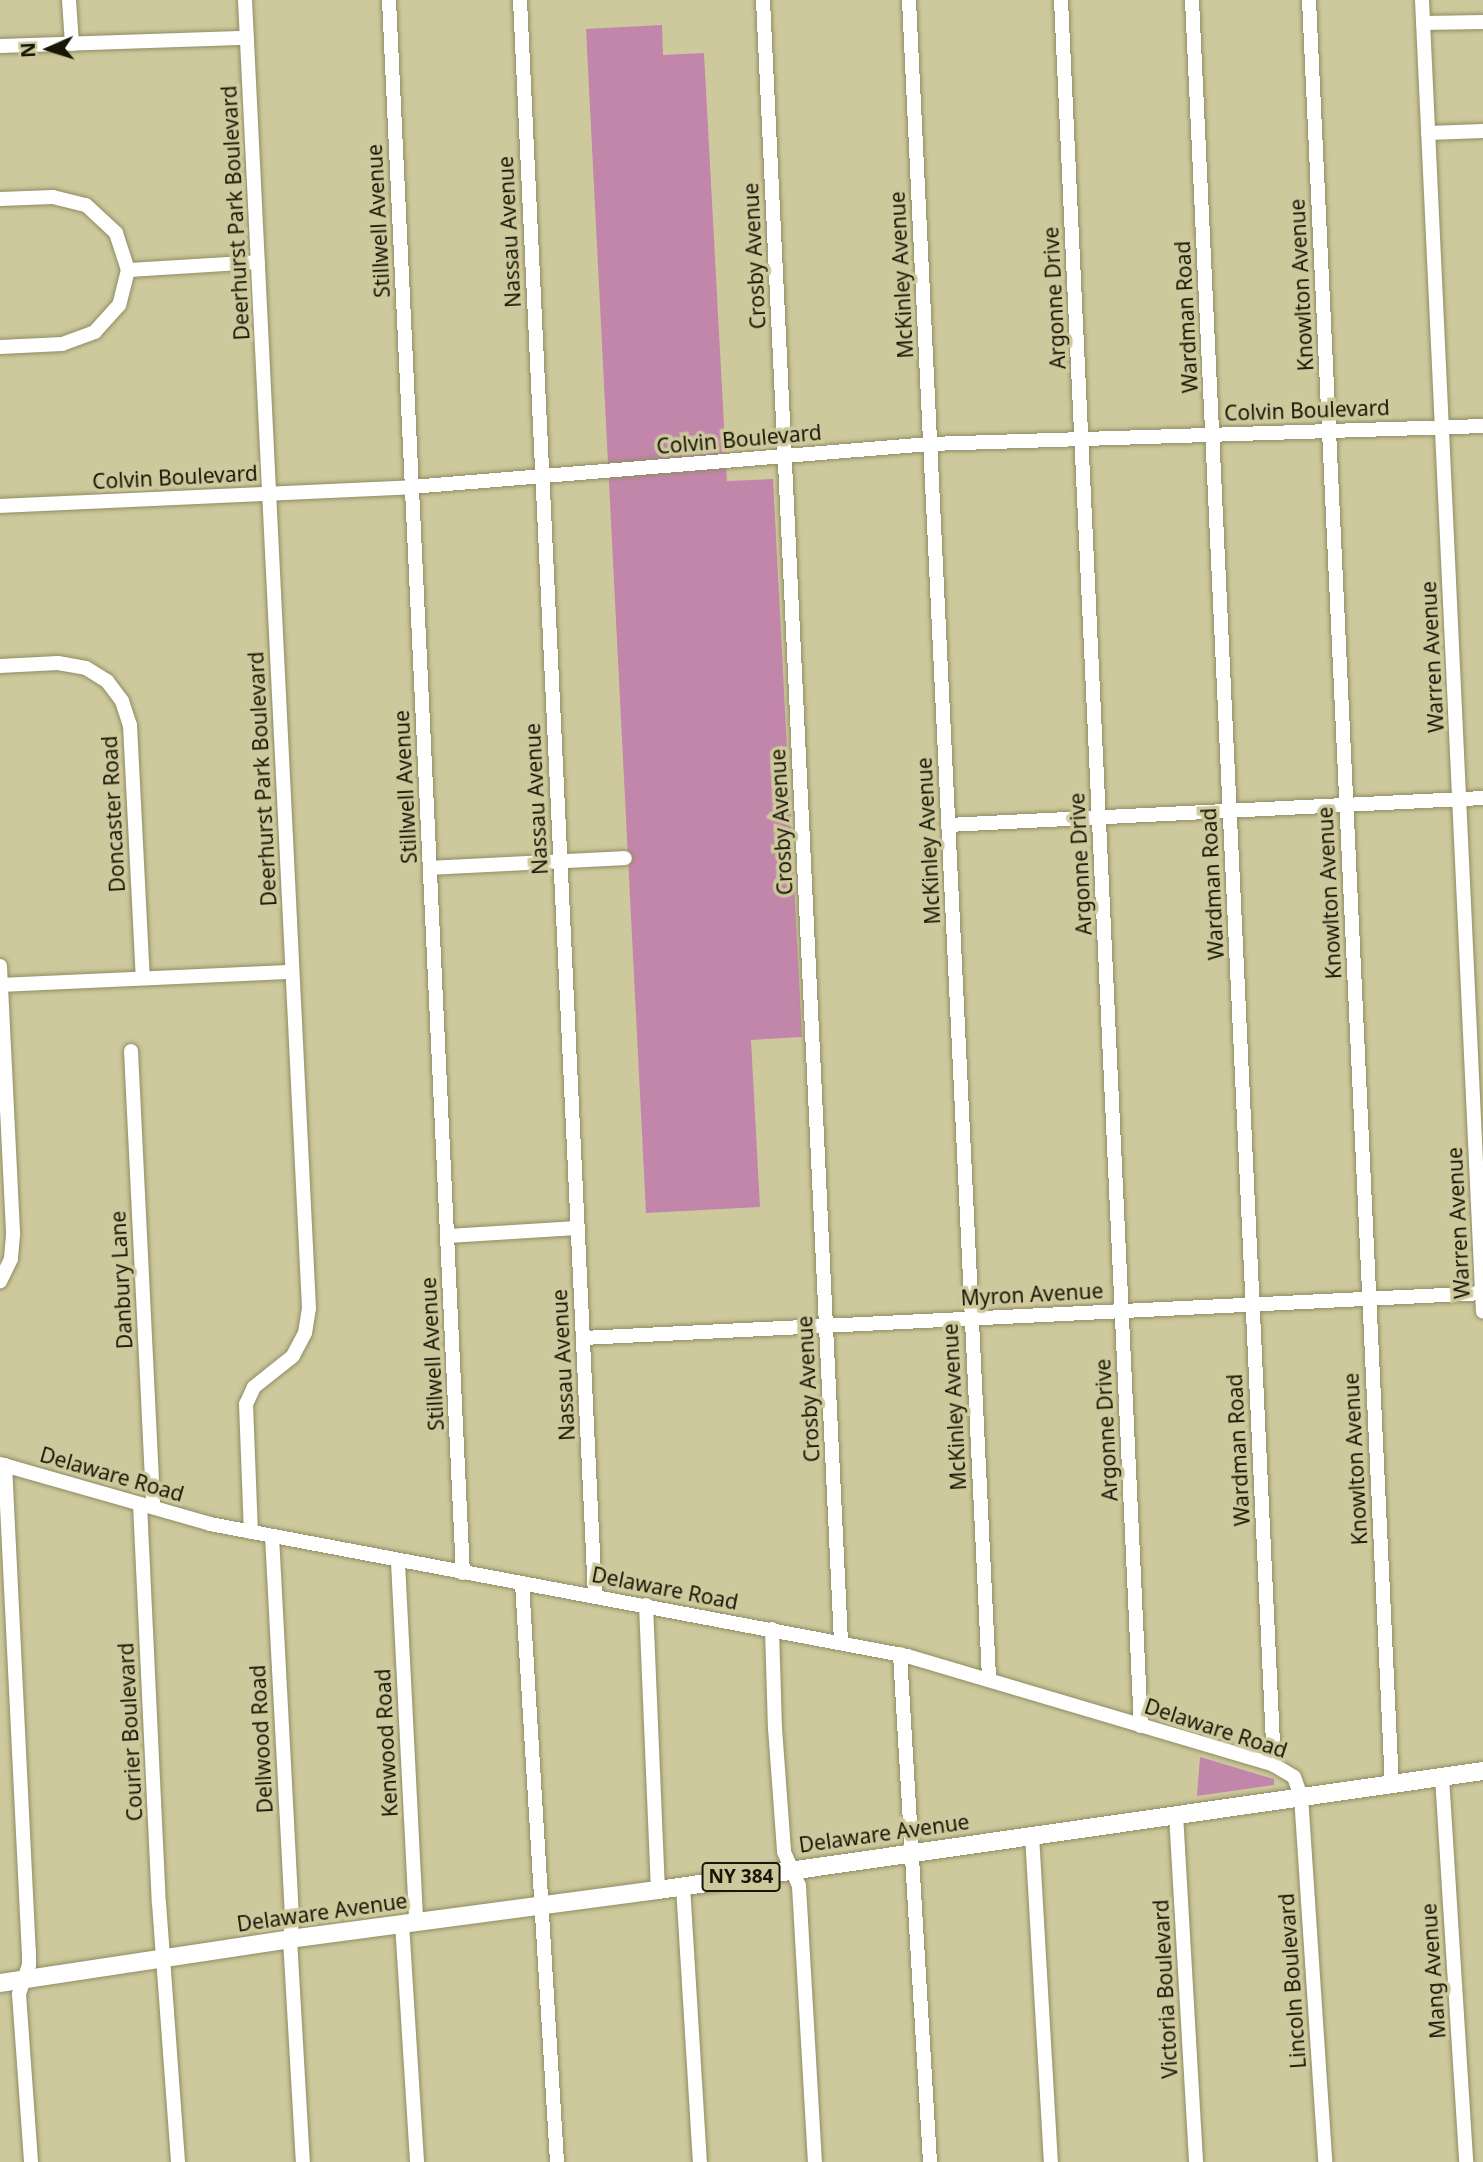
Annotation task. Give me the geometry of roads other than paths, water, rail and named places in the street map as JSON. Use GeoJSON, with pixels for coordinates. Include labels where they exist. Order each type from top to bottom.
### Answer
{"type":"FeatureCollection","features":[{"type":"Feature","properties":{"kind":"main road","name":"Delaware Avenue"},"geometry":{"type":"LineString","coordinates":[[0,1983],[289,1939],[658,1890],[1483,1771]]}},
{"type":"Feature","properties":{"kind":"street"},"geometry":{"type":"LineString","coordinates":[[69,0],[72,44]]}},
{"type":"Feature","properties":{"kind":"street","name":"Deerhurst Park Boulevard"},"geometry":{"type":"LineString","coordinates":[[245,0],[308,1319],[293,1356],[254,1387],[246,1404],[251,1532]]}},
{"type":"Feature","properties":{"kind":"street","name":"Stillwell Avenue"},"geometry":{"type":"LineString","coordinates":[[389,0],[463,1573]]}},
{"type":"Feature","properties":{"kind":"street","name":"Nassau Avenue"},"geometry":{"type":"LineString","coordinates":[[520,0],[595,1596]]}},
{"type":"Feature","properties":{"kind":"street","name":"Crosby Avenue"},"geometry":{"type":"LineString","coordinates":[[763,0],[841,1643]]}},
{"type":"Feature","properties":{"kind":"street","name":"McKinley Avenue"},"geometry":{"type":"LineString","coordinates":[[909,0],[989,1680]]}},
{"type":"Feature","properties":{"kind":"street","name":"Argonne Drive"},"geometry":{"type":"LineString","coordinates":[[1061,0],[1141,1726]]}},
{"type":"Feature","properties":{"kind":"street","name":"Wardman Road"},"geometry":{"type":"LineString","coordinates":[[1192,0],[1274,1765]]}},
{"type":"Feature","properties":{"kind":"street","name":"Knowlton Avenue"},"geometry":{"type":"LineString","coordinates":[[1309,0],[1392,1784]]}},
{"type":"Feature","properties":{"kind":"street","name":"Warren Avenue"},"geometry":{"type":"LineString","coordinates":[[1422,0],[1483,1312]]}},
{"type":"Feature","properties":{"kind":"street"},"geometry":{"type":"LineString","coordinates":[[1423,23],[1483,22]]}},
{"type":"Feature","properties":{"kind":"street"},"geometry":{"type":"LineString","coordinates":[[0,46],[247,38]]}},
{"type":"Feature","properties":{"kind":"street"},"geometry":{"type":"LineString","coordinates":[[1428,133],[1483,131]]}},
{"type":"Feature","properties":{"kind":"street"},"geometry":{"type":"LineString","coordinates":[[0,199],[53,197],[86,205],[98,212],[116,233],[128,270],[119,305],[95,332],[62,344],[0,347]]}},
{"type":"Feature","properties":{"kind":"street"},"geometry":{"type":"LineString","coordinates":[[128,270],[258,262]]}},
{"type":"Feature","properties":{"kind":"street","name":"Colvin Boulevard"},"geometry":{"type":"LineString","coordinates":[[0,506],[411,487],[930,444],[1483,426]]}},
{"type":"Feature","properties":{"kind":"street","name":"Doncaster Road"},"geometry":{"type":"LineString","coordinates":[[0,666],[58,663],[86,668],[107,681],[122,701],[130,725],[143,978]]}},
{"type":"Feature","properties":{"kind":"street"},"geometry":{"type":"LineString","coordinates":[[948,825],[1483,798]]}},
{"type":"Feature","properties":{"kind":"street"},"geometry":{"type":"LineString","coordinates":[[429,868],[625,858]]}},
{"type":"Feature","properties":{"kind":"street"},"geometry":{"type":"LineString","coordinates":[[0,966],[13,1235],[11,1259],[0,1282]]}},
{"type":"Feature","properties":{"kind":"street"},"geometry":{"type":"LineString","coordinates":[[1,985],[292,972]]}},
{"type":"Feature","properties":{"kind":"street","name":"Danbury Lane"},"geometry":{"type":"LineString","coordinates":[[131,1051],[146,1506]]}},
{"type":"Feature","properties":{"kind":"street"},"geometry":{"type":"LineString","coordinates":[[447,1236],[578,1228]]}},
{"type":"Feature","properties":{"kind":"street","name":"Myron Avenue"},"geometry":{"type":"LineString","coordinates":[[583,1338],[1483,1293]]}},
{"type":"Feature","properties":{"kind":"street"},"geometry":{"type":"LineString","coordinates":[[2,1464],[29,1951],[29,1965],[19,1994],[31,2162]]}},
{"type":"Feature","properties":{"kind":"street","name":"Delaware Road"},"geometry":{"type":"LineString","coordinates":[[2,1464],[210,1524],[398,1562],[646,1605],[900,1654],[1274,1765],[1294,1777],[1301,1796]]}},
{"type":"Feature","properties":{"kind":"street","name":"Courier Boulevard"},"geometry":{"type":"LineString","coordinates":[[146,1506],[163,1958],[178,2162]]}},
{"type":"Feature","properties":{"kind":"street","name":"Dellwood Road"},"geometry":{"type":"LineString","coordinates":[[272,1536],[292,1921],[289,1939],[303,2162]]}},
{"type":"Feature","properties":{"kind":"street","name":"Kenwood Road"},"geometry":{"type":"LineString","coordinates":[[398,1562],[417,2162]]}},
{"type":"Feature","properties":{"kind":"street"},"geometry":{"type":"LineString","coordinates":[[522,1583],[557,2162]]}},
{"type":"Feature","properties":{"kind":"street"},"geometry":{"type":"LineString","coordinates":[[646,1605],[658,1890]]}},
{"type":"Feature","properties":{"kind":"street"},"geometry":{"type":"LineString","coordinates":[[772,1629],[784,1853],[799,1886],[815,2162]]}},
{"type":"Feature","properties":{"kind":"street"},"geometry":{"type":"LineString","coordinates":[[900,1654],[930,2162]]}},
{"type":"Feature","properties":{"kind":"street","name":"Mang Avenue"},"geometry":{"type":"LineString","coordinates":[[1442,1777],[1466,2162]]}},
{"type":"Feature","properties":{"kind":"street","name":"Lincoln Boulevard"},"geometry":{"type":"LineString","coordinates":[[1301,1796],[1325,2162]]}},
{"type":"Feature","properties":{"kind":"street","name":"Victoria Boulevard"},"geometry":{"type":"LineString","coordinates":[[1176,1814],[1196,2162]]}},
{"type":"Feature","properties":{"kind":"street"},"geometry":{"type":"LineString","coordinates":[[1032,1835],[1051,2162]]}},
{"type":"Feature","properties":{"kind":"street"},"geometry":{"type":"LineString","coordinates":[[683,1886],[700,2162]]}}]}
